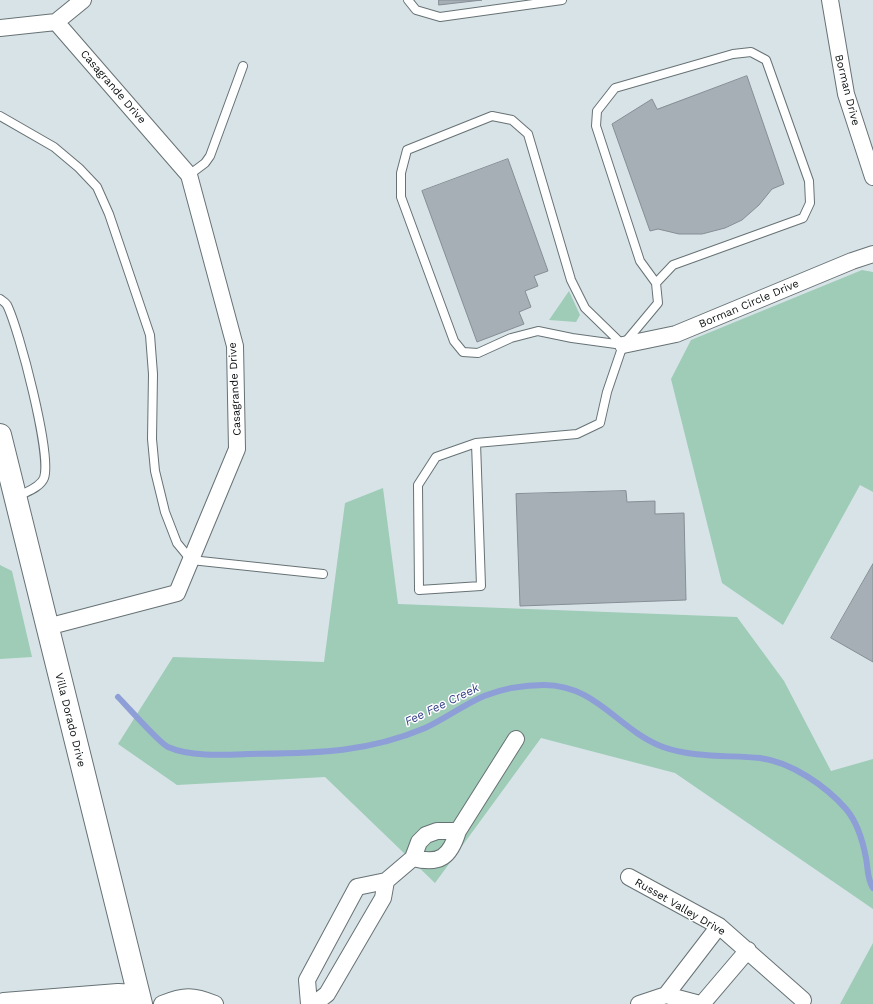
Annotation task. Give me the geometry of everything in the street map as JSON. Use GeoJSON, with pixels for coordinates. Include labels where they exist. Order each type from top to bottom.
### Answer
{"type":"FeatureCollection","features":[{"type":"Feature","properties":{"kind":"street"},"geometry":{"type":"LineString","coordinates":[[0,28],[56,22],[83,0]]}},
{"type":"Feature","properties":{"kind":"street","name":"Borman Drive"},"geometry":{"type":"LineString","coordinates":[[830,0],[846,94],[873,177]]}},
{"type":"Feature","properties":{"kind":"street","name":"Casagrande Drive"},"geometry":{"type":"LineString","coordinates":[[47,627],[177,593],[237,449],[235,346],[189,175],[56,22]]}},
{"type":"Feature","properties":{"kind":"street","name":"Borman Circle Drive"},"geometry":{"type":"LineString","coordinates":[[623,344],[676,334],[852,261],[873,254]]}},
{"type":"Feature","properties":{"kind":"street","name":"Villa Dorado Drive"},"geometry":{"type":"LineString","coordinates":[[0,435],[14,498],[140,1000]]}},
{"type":"Feature","properties":{"kind":"street"},"geometry":{"type":"LineString","coordinates":[[413,858],[426,861],[439,859],[447,854],[455,842],[458,831],[516,739]]}},
{"type":"Feature","properties":{"kind":"street"},"geometry":{"type":"LineString","coordinates":[[309,1004],[307,980],[357,887],[386,881],[413,858],[419,842],[426,835],[437,831],[458,831]]}},
{"type":"Feature","properties":{"kind":"street","name":"Russet Valley Drive"},"geometry":{"type":"LineString","coordinates":[[629,878],[719,926],[803,1000]]}},
{"type":"Feature","properties":{"kind":"street"},"geometry":{"type":"LineString","coordinates":[[314,1004],[327,994],[383,898],[386,881]]}},
{"type":"Feature","properties":{"kind":"street"},"geometry":{"type":"LineString","coordinates":[[666,995],[719,926]]}},
{"type":"Feature","properties":{"kind":"street"},"geometry":{"type":"LineString","coordinates":[[638,1004],[666,995],[701,1004],[748,950]]}},
{"type":"Feature","properties":{"kind":"street"},"geometry":{"type":"LineString","coordinates":[[4,1004],[118,995],[162,1004],[185,996],[197,997],[215,1004]]}},
{"type":"Feature","properties":{"kind":"lane"},"geometry":{"type":"LineString","coordinates":[[408,0],[416,10],[440,17],[562,0]]}},
{"type":"Feature","properties":{"kind":"lane"},"geometry":{"type":"LineString","coordinates":[[476,443],[481,586],[419,590],[418,485],[436,457],[476,443],[577,434],[600,423],[607,392],[623,344],[658,303],[656,283],[640,261],[596,126],[597,111],[615,88],[733,54],[751,52],[766,60],[809,181],[810,203],[803,218],[673,265],[656,283]]}},
{"type":"Feature","properties":{"kind":"lane"},"geometry":{"type":"LineString","coordinates":[[189,175],[205,163],[210,156],[243,66]]}},
{"type":"Feature","properties":{"kind":"lane"},"geometry":{"type":"LineString","coordinates":[[0,116],[54,147],[79,168],[97,187],[109,214],[150,335],[153,374],[152,439],[155,471],[165,512],[177,543],[191,560],[323,574]]}},
{"type":"Feature","properties":{"kind":"lane"},"geometry":{"type":"LineString","coordinates":[[492,116],[512,120],[528,134],[571,280],[585,308],[623,344],[572,338],[538,331],[510,338],[478,353],[463,352],[454,341],[401,196],[401,173],[408,150],[492,116]]}},
{"type":"Feature","properties":{"kind":"lane"},"geometry":{"type":"LineString","coordinates":[[0,299],[6,303],[30,380],[40,423],[44,454],[44,478],[38,486],[14,498]]}},
{"type":"Feature","properties":{"kind":"green space"},"geometry":{"type":"Polygon","coordinates":[[[862,270],[873,272],[873,492],[860,485],[783,625],[722,583],[671,379],[691,340],[862,270]]]}},
{"type":"Feature","properties":{"kind":"green space"},"geometry":{"type":"Polygon","coordinates":[[[569,291],[580,315],[576,322],[549,320],[569,291]]]}},
{"type":"Feature","properties":{"kind":"green space"},"geometry":{"type":"Polygon","coordinates":[[[383,488],[398,604],[737,617],[784,681],[831,771],[873,759],[873,909],[675,773],[541,738],[435,883],[325,777],[177,785],[118,744],[173,657],[324,662],[345,503],[383,488]]]}},
{"type":"Feature","properties":{"kind":"green space"},"geometry":{"type":"Polygon","coordinates":[[[0,565],[12,571],[32,657],[0,659],[0,565]]]}},
{"type":"Feature","properties":{"kind":"green space"},"geometry":{"type":"Polygon","coordinates":[[[873,943],[873,1004],[840,1004],[873,943]]]}},
{"type":"Feature","properties":{"kind":"building"},"geometry":{"type":"Polygon","coordinates":[[[439,0],[482,0],[439,5],[439,0]]]}},
{"type":"Feature","properties":{"kind":"building"},"geometry":{"type":"Polygon","coordinates":[[[747,76],[784,184],[772,189],[759,205],[742,220],[725,228],[702,234],[679,234],[658,229],[650,231],[612,124],[652,99],[657,109],[747,76]]]}},
{"type":"Feature","properties":{"kind":"building"},"geometry":{"type":"Polygon","coordinates":[[[508,159],[548,271],[534,276],[538,286],[525,291],[531,307],[519,312],[524,324],[477,342],[422,191],[508,159]]]}},
{"type":"Feature","properties":{"kind":"building"},"geometry":{"type":"Polygon","coordinates":[[[626,491],[627,502],[655,501],[655,514],[684,513],[686,600],[520,606],[516,494],[626,491]]]}},
{"type":"Feature","properties":{"kind":"building"},"geometry":{"type":"Polygon","coordinates":[[[873,564],[873,662],[831,638],[873,564]]]}},
{"type":"Feature","properties":{"kind":"waterway","name":"Fee Fee Creek"},"geometry":{"type":"LineString","coordinates":[[118,697],[151,732],[168,747],[197,754],[228,755],[315,752],[380,743],[402,737],[425,728],[476,700],[498,691],[537,685],[562,687],[579,692],[593,700],[633,730],[663,747],[675,751],[699,755],[772,760],[784,764],[807,776],[838,800],[850,814],[859,832],[869,877],[873,888]]}}]}
